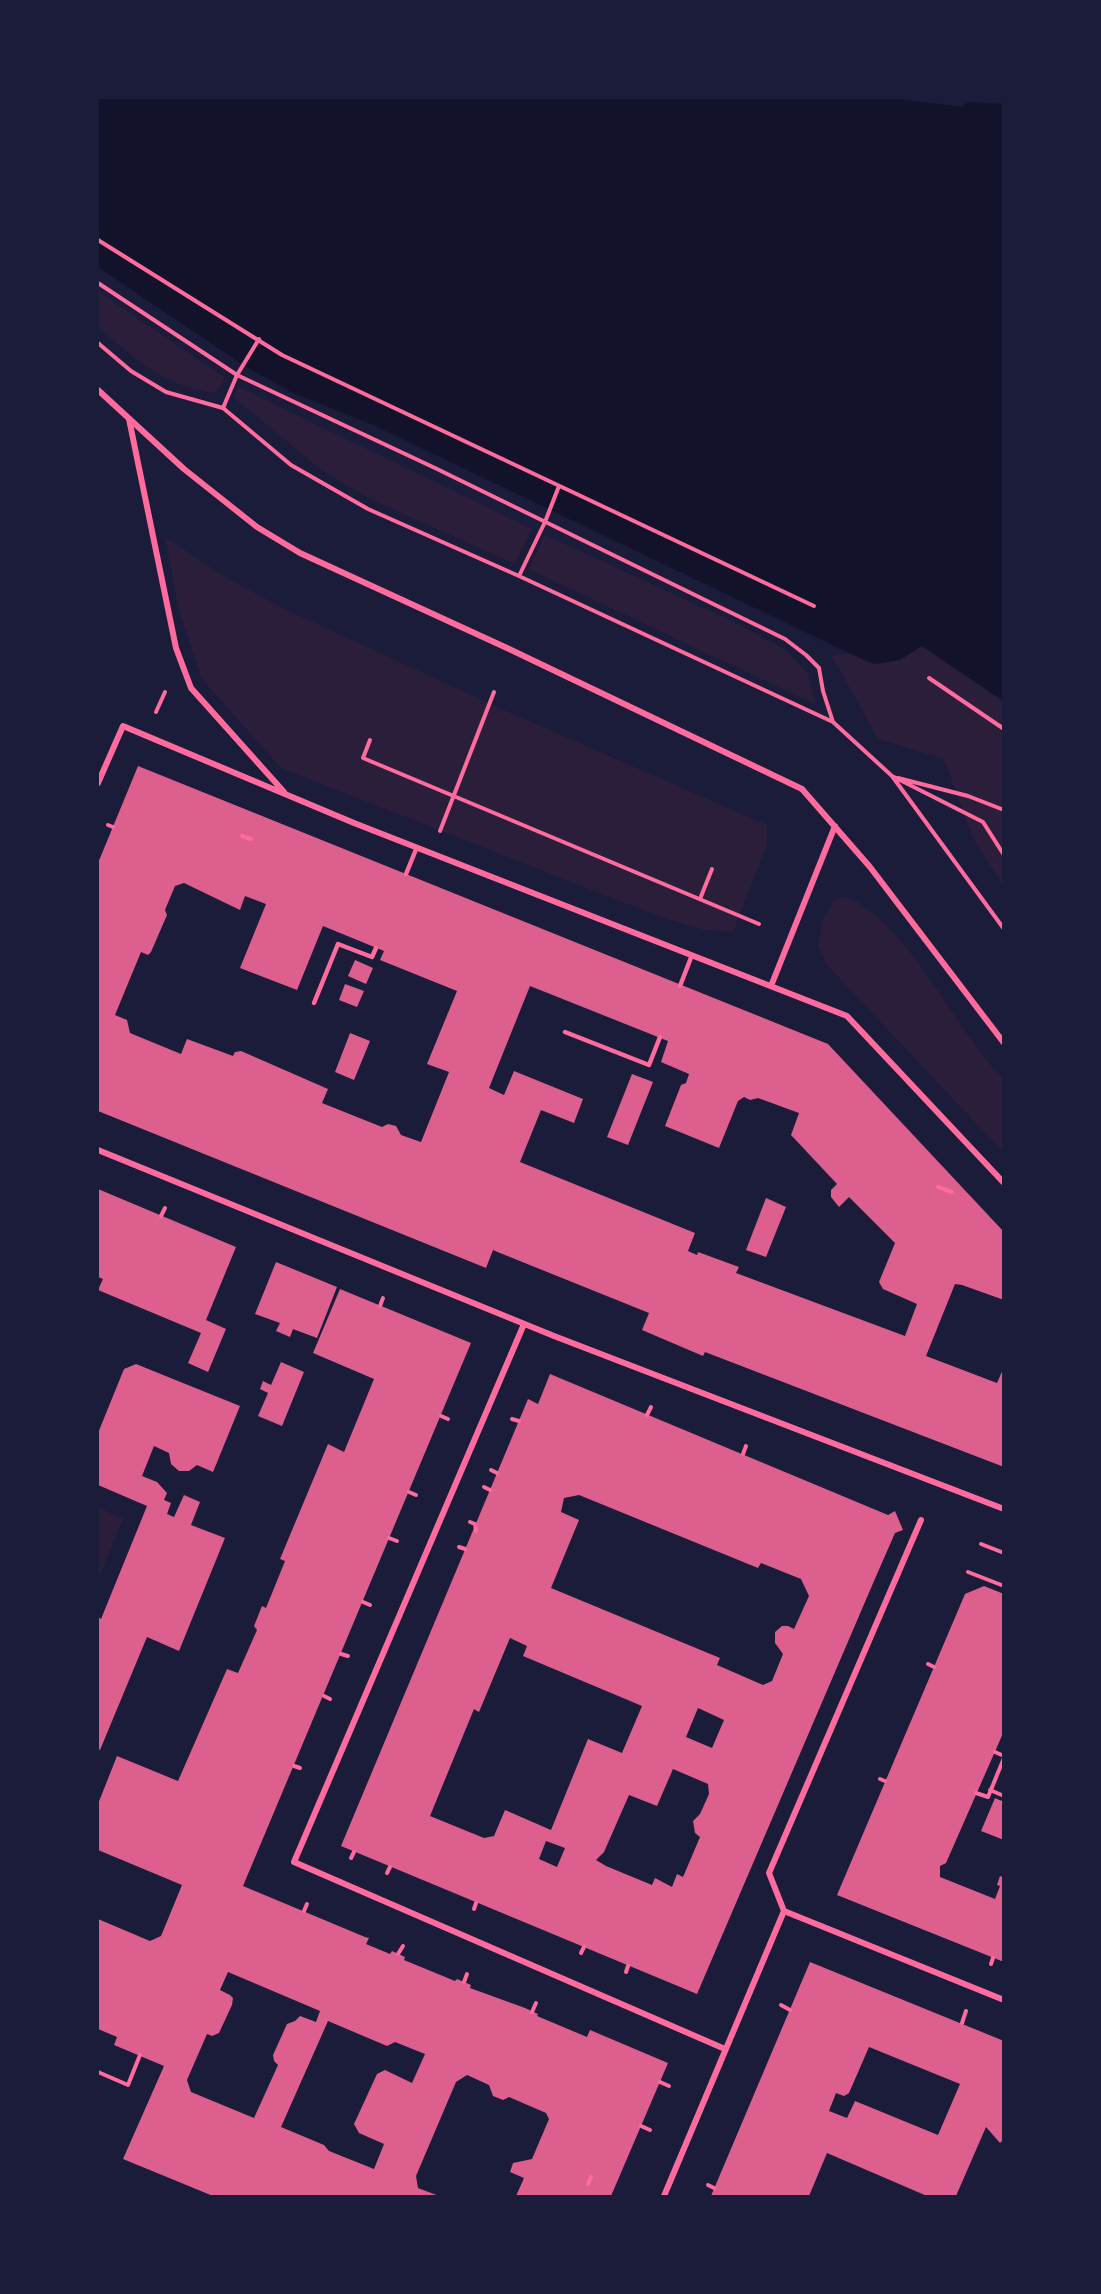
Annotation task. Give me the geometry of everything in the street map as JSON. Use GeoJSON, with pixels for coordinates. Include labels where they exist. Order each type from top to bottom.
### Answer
{"type":"FeatureCollection","features":[{"type":"Feature","properties":{"kind":"street"},"geometry":{"type":"LineString","coordinates":[[98,390],[175,461],[257,527],[300,553],[507,648],[802,789],[890,892],[1004,1043]]}},
{"type":"Feature","properties":{"kind":"street"},"geometry":{"type":"LineString","coordinates":[[129,419],[176,648],[191,688],[286,795]]}},
{"type":"Feature","properties":{"kind":"street"},"geometry":{"type":"LineString","coordinates":[[98,783],[123,726],[286,795],[847,1016],[1004,1183]]}},
{"type":"Feature","properties":{"kind":"street"},"geometry":{"type":"LineString","coordinates":[[771,986],[835,826]]}},
{"type":"Feature","properties":{"kind":"street"},"geometry":{"type":"LineString","coordinates":[[98,1150],[524,1324],[1004,1509]]}},
{"type":"Feature","properties":{"kind":"street"},"geometry":{"type":"LineString","coordinates":[[524,1324],[294,1862],[725,2049]]}},
{"type":"Feature","properties":{"kind":"street"},"geometry":{"type":"LineString","coordinates":[[664,2196],[784,1911],[770,1874],[921,1520]]}},
{"type":"Feature","properties":{"kind":"street"},"geometry":{"type":"LineString","coordinates":[[784,1911],[1004,2000]]}},
{"type":"Feature","properties":{"kind":"lane"},"geometry":{"type":"LineString","coordinates":[[406,874],[417,847]]}},
{"type":"Feature","properties":{"kind":"lane"},"geometry":{"type":"LineString","coordinates":[[314,1003],[338,944],[372,957],[376,948]]}},
{"type":"Feature","properties":{"kind":"lane"},"geometry":{"type":"LineString","coordinates":[[680,986],[692,955]]}},
{"type":"Feature","properties":{"kind":"lane"},"geometry":{"type":"LineString","coordinates":[[565,1032],[649,1065],[660,1037]]}},
{"type":"Feature","properties":{"kind":"path"},"geometry":{"type":"LineString","coordinates":[[98,240],[282,355],[814,606]]}},
{"type":"Feature","properties":{"kind":"path"},"geometry":{"type":"LineString","coordinates":[[98,283],[237,375],[785,639],[819,668],[823,691],[833,722]]}},
{"type":"Feature","properties":{"kind":"path"},"geometry":{"type":"LineString","coordinates":[[223,408],[237,375],[259,339]]}},
{"type":"Feature","properties":{"kind":"path"},"geometry":{"type":"LineString","coordinates":[[98,343],[131,371],[166,392],[223,408],[291,465],[368,508],[833,722],[892,776],[1004,929]]}},
{"type":"Feature","properties":{"kind":"path"},"geometry":{"type":"LineString","coordinates":[[519,576],[560,486]]}},
{"type":"Feature","properties":{"kind":"path"},"geometry":{"type":"LineString","coordinates":[[929,678],[1004,729]]}},
{"type":"Feature","properties":{"kind":"path"},"geometry":{"type":"LineString","coordinates":[[158,709],[166,688]]}},
{"type":"Feature","properties":{"kind":"path"},"geometry":{"type":"LineString","coordinates":[[439,833],[494,692]]}},
{"type":"Feature","properties":{"kind":"path"},"geometry":{"type":"LineString","coordinates":[[370,740],[363,758],[759,924]]}},
{"type":"Feature","properties":{"kind":"path"},"geometry":{"type":"LineString","coordinates":[[892,776],[968,796],[1004,810]]}},
{"type":"Feature","properties":{"kind":"path"},"geometry":{"type":"LineString","coordinates":[[892,776],[982,822],[1004,855]]}},
{"type":"Feature","properties":{"kind":"path"},"geometry":{"type":"LineString","coordinates":[[242,836],[251,839]]}},
{"type":"Feature","properties":{"kind":"path"},"geometry":{"type":"LineString","coordinates":[[700,899],[711,869]]}},
{"type":"Feature","properties":{"kind":"path"},"geometry":{"type":"LineString","coordinates":[[938,1187],[952,1192]]}},
{"type":"Feature","properties":{"kind":"path"},"geometry":{"type":"LineString","coordinates":[[161,1216],[165,1208]]}},
{"type":"Feature","properties":{"kind":"path"},"geometry":{"type":"LineString","coordinates":[[380,1306],[383,1298]]}},
{"type":"Feature","properties":{"kind":"path"},"geometry":{"type":"LineString","coordinates":[[647,1415],[651,1407]]}},
{"type":"Feature","properties":{"kind":"path"},"geometry":{"type":"LineString","coordinates":[[441,1416],[448,1419]]}},
{"type":"Feature","properties":{"kind":"path"},"geometry":{"type":"LineString","coordinates":[[512,1419],[519,1421]]}},
{"type":"Feature","properties":{"kind":"path"},"geometry":{"type":"LineString","coordinates":[[743,1454],[746,1446]]}},
{"type":"Feature","properties":{"kind":"path"},"geometry":{"type":"LineString","coordinates":[[491,1470],[497,1473]]}},
{"type":"Feature","properties":{"kind":"path"},"geometry":{"type":"LineString","coordinates":[[484,1487],[490,1490]]}},
{"type":"Feature","properties":{"kind":"path"},"geometry":{"type":"LineString","coordinates":[[409,1492],[416,1496]]}},
{"type":"Feature","properties":{"kind":"path"},"geometry":{"type":"LineString","coordinates":[[470,1522],[476,1524],[476,1532]]}},
{"type":"Feature","properties":{"kind":"path"},"geometry":{"type":"LineString","coordinates":[[389,1538],[396,1541]]}},
{"type":"Feature","properties":{"kind":"path"},"geometry":{"type":"LineString","coordinates":[[981,1544],[1004,1553]]}},
{"type":"Feature","properties":{"kind":"path"},"geometry":{"type":"LineString","coordinates":[[459,1547],[465,1550]]}},
{"type":"Feature","properties":{"kind":"path"},"geometry":{"type":"LineString","coordinates":[[968,1572],[1004,1586]]}},
{"type":"Feature","properties":{"kind":"path"},"geometry":{"type":"LineString","coordinates":[[363,1602],[370,1605]]}},
{"type":"Feature","properties":{"kind":"path"},"geometry":{"type":"LineString","coordinates":[[341,1654],[348,1656]]}},
{"type":"Feature","properties":{"kind":"path"},"geometry":{"type":"LineString","coordinates":[[928,1664],[934,1667]]}},
{"type":"Feature","properties":{"kind":"path"},"geometry":{"type":"LineString","coordinates":[[324,1696],[330,1699]]}},
{"type":"Feature","properties":{"kind":"path"},"geometry":{"type":"LineString","coordinates":[[976,1793],[988,1797],[1004,1757],[995,1752]]}},
{"type":"Feature","properties":{"kind":"path"},"geometry":{"type":"LineString","coordinates":[[294,1766],[300,1768]]}},
{"type":"Feature","properties":{"kind":"path"},"geometry":{"type":"LineString","coordinates":[[880,1779],[885,1781]]}},
{"type":"Feature","properties":{"kind":"path"},"geometry":{"type":"LineString","coordinates":[[990,1790],[1004,1796]]}},
{"type":"Feature","properties":{"kind":"path"},"geometry":{"type":"LineString","coordinates":[[351,1858],[354,1852]]}},
{"type":"Feature","properties":{"kind":"path"},"geometry":{"type":"LineString","coordinates":[[387,1873],[390,1867]]}},
{"type":"Feature","properties":{"kind":"path"},"geometry":{"type":"LineString","coordinates":[[474,1909],[476,1903]]}},
{"type":"Feature","properties":{"kind":"path"},"geometry":{"type":"LineString","coordinates":[[304,1911],[307,1904]]}},
{"type":"Feature","properties":{"kind":"path"},"geometry":{"type":"LineString","coordinates":[[398,1954],[403,1946]]}},
{"type":"Feature","properties":{"kind":"path"},"geometry":{"type":"LineString","coordinates":[[581,1953],[584,1947]]}},
{"type":"Feature","properties":{"kind":"path"},"geometry":{"type":"LineString","coordinates":[[991,1964],[993,1958]]}},
{"type":"Feature","properties":{"kind":"path"},"geometry":{"type":"LineString","coordinates":[[626,1972],[628,1966]]}},
{"type":"Feature","properties":{"kind":"path"},"geometry":{"type":"LineString","coordinates":[[464,1982],[467,1974]]}},
{"type":"Feature","properties":{"kind":"path"},"geometry":{"type":"LineString","coordinates":[[532,2012],[536,2003]]}},
{"type":"Feature","properties":{"kind":"path"},"geometry":{"type":"LineString","coordinates":[[782,2005],[790,2010]]}},
{"type":"Feature","properties":{"kind":"path"},"geometry":{"type":"LineString","coordinates":[[98,2072],[128,2085],[140,2055]]}},
{"type":"Feature","properties":{"kind":"path"},"geometry":{"type":"LineString","coordinates":[[660,2082],[669,2086]]}},
{"type":"Feature","properties":{"kind":"path"},"geometry":{"type":"LineString","coordinates":[[641,2126],[650,2130]]}},
{"type":"Feature","properties":{"kind":"path"},"geometry":{"type":"LineString","coordinates":[[588,2184],[591,2177]]}},
{"type":"Feature","properties":{"kind":"path"},"geometry":{"type":"LineString","coordinates":[[708,2185],[714,2188]]}},
{"type":"Feature","properties":{"kind":"shaded area"},"geometry":{"type":"Polygon","coordinates":[[[98,98],[891,98],[962,107],[968,102],[1003,104],[1003,701],[922,646],[900,660],[874,664],[373,425],[289,391],[243,365],[98,267],[98,98]]]}},
{"type":"Feature","properties":{"kind":"shaded area"},"geometry":{"type":"Polygon","coordinates":[[[98,291],[225,378],[216,393],[197,390],[165,378],[138,361],[98,327],[98,291]]]}},
{"type":"Feature","properties":{"kind":"shaded area"},"geometry":{"type":"Polygon","coordinates":[[[239,387],[532,529],[515,564],[368,498],[320,469],[233,397],[239,387]]]}},
{"type":"Feature","properties":{"kind":"shaded area"},"geometry":{"type":"Polygon","coordinates":[[[545,535],[734,622],[786,650],[808,674],[816,705],[529,569],[545,535]]]}},
{"type":"Feature","properties":{"kind":"shaded area"},"geometry":{"type":"Polygon","coordinates":[[[165,537],[230,580],[291,612],[497,707],[767,825],[767,845],[733,932],[705,930],[663,918],[281,768],[202,679],[179,611],[165,537]]]}},
{"type":"Feature","properties":{"kind":"shaded area"},"geometry":{"type":"Polygon","coordinates":[[[922,646],[1003,701],[1003,886],[973,838],[944,759],[878,739],[832,656],[851,654],[867,662],[880,664],[899,659],[922,646]]]}},
{"type":"Feature","properties":{"kind":"shaded area"},"geometry":{"type":"Polygon","coordinates":[[[847,897],[867,909],[886,925],[904,945],[984,1057],[1003,1078],[1003,1152],[826,964],[818,946],[822,921],[834,900],[847,897]]]}},
{"type":"Feature","properties":{"kind":"shaded area"},"geometry":{"type":"Polygon","coordinates":[[[98,1507],[123,1519],[98,1580],[98,1507]]]}},
{"type":"Feature","properties":{"kind":"building"},"geometry":{"type":"Polygon","coordinates":[[[138,766],[828,1044],[1004,1232],[1004,1300],[955,1284],[926,1356],[997,1383],[1004,1367],[1004,1467],[705,1352],[703,1356],[642,1330],[649,1313],[493,1250],[486,1268],[98,1111],[98,863],[138,766]],[[184,883],[175,886],[165,910],[167,915],[151,952],[148,955],[141,952],[115,1015],[127,1020],[130,1033],[181,1054],[187,1039],[233,1056],[235,1052],[241,1051],[328,1089],[322,1103],[382,1127],[388,1124],[396,1126],[401,1135],[421,1142],[449,1072],[427,1064],[457,991],[380,960],[384,951],[323,926],[297,990],[240,968],[266,904],[245,896],[240,910],[184,883]],[[530,986],[489,1088],[504,1095],[514,1071],[583,1099],[574,1123],[541,1110],[520,1162],[695,1233],[688,1251],[697,1255],[698,1252],[739,1267],[736,1273],[905,1336],[917,1304],[883,1289],[879,1282],[895,1243],[849,1197],[839,1207],[831,1197],[831,1190],[837,1184],[791,1135],[799,1113],[758,1098],[750,1100],[744,1097],[738,1101],[719,1148],[665,1126],[681,1085],[686,1083],[689,1074],[661,1062],[668,1041],[530,986]]]}},
{"type":"Feature","properties":{"kind":"building"},"geometry":{"type":"Polygon","coordinates":[[[355,960],[373,968],[366,984],[348,976],[355,960]]]}},
{"type":"Feature","properties":{"kind":"building"},"geometry":{"type":"Polygon","coordinates":[[[345,984],[364,991],[357,1007],[339,1000],[345,984]]]}},
{"type":"Feature","properties":{"kind":"building"},"geometry":{"type":"Polygon","coordinates":[[[350,1033],[370,1041],[354,1080],[335,1072],[350,1033]]]}},
{"type":"Feature","properties":{"kind":"building"},"geometry":{"type":"Polygon","coordinates":[[[632,1074],[653,1082],[628,1145],[607,1137],[632,1074]]]}},
{"type":"Feature","properties":{"kind":"building"},"geometry":{"type":"Polygon","coordinates":[[[98,1189],[236,1247],[206,1320],[226,1329],[208,1372],[188,1363],[201,1333],[98,1290],[103,1279],[98,1277],[98,1189]]]}},
{"type":"Feature","properties":{"kind":"building"},"geometry":{"type":"Polygon","coordinates":[[[766,1198],[786,1207],[766,1257],[746,1250],[766,1198]]]}},
{"type":"Feature","properties":{"kind":"building"},"geometry":{"type":"Polygon","coordinates":[[[276,1262],[337,1287],[317,1338],[293,1329],[290,1337],[276,1331],[280,1323],[255,1314],[276,1262]]]}},
{"type":"Feature","properties":{"kind":"building"},"geometry":{"type":"Polygon","coordinates":[[[340,1289],[471,1343],[243,1886],[369,1938],[366,1944],[390,1954],[392,1951],[405,1957],[404,1960],[455,1981],[457,1979],[471,1985],[470,1988],[525,2008],[538,2014],[537,2016],[587,2037],[590,2030],[668,2063],[611,2196],[516,2196],[524,2178],[510,2172],[513,2163],[532,2159],[549,2119],[546,2113],[509,2097],[503,2100],[493,2096],[489,2085],[467,2075],[456,2082],[416,2176],[418,2188],[439,2196],[213,2196],[123,2159],[164,2066],[114,2045],[117,2037],[98,2029],[98,1919],[150,1941],[161,1936],[182,1885],[98,1850],[98,1804],[117,1756],[178,1781],[227,1669],[238,1673],[257,1630],[254,1626],[262,1606],[266,1608],[285,1561],[280,1559],[328,1444],[344,1452],[374,1379],[313,1353],[340,1289]],[[228,1972],[220,1990],[233,1998],[232,2005],[219,2033],[212,2036],[207,2034],[187,2080],[191,2092],[254,2118],[278,2065],[273,2055],[287,2024],[300,2016],[316,2022],[320,2011],[228,1972]],[[328,2021],[281,2127],[324,2145],[329,2151],[374,2169],[384,2144],[359,2133],[354,2124],[377,2074],[385,2070],[412,2083],[425,2054],[395,2042],[387,2046],[328,2021]]]}},
{"type":"Feature","properties":{"kind":"building"},"geometry":{"type":"Polygon","coordinates":[[[281,1362],[304,1372],[282,1426],[258,1416],[268,1393],[260,1389],[263,1381],[271,1385],[281,1362]]]}},
{"type":"Feature","properties":{"kind":"building"},"geometry":{"type":"Polygon","coordinates":[[[136,1364],[240,1406],[213,1472],[197,1465],[189,1471],[179,1471],[171,1464],[169,1453],[154,1446],[142,1476],[157,1482],[167,1493],[164,1500],[171,1503],[167,1514],[174,1517],[184,1495],[200,1502],[191,1525],[225,1538],[179,1651],[147,1637],[100,1750],[98,1749],[98,1617],[101,1619],[147,1506],[98,1485],[98,1433],[124,1369],[136,1364]]]}},
{"type":"Feature","properties":{"kind":"building"},"geometry":{"type":"Polygon","coordinates":[[[550,1374],[888,1515],[895,1511],[903,1530],[895,1533],[697,1994],[341,1846],[528,1399],[538,1404],[550,1374]],[[579,1495],[564,1498],[561,1512],[579,1520],[551,1588],[720,1658],[717,1665],[763,1685],[772,1681],[783,1654],[775,1643],[775,1632],[782,1626],[794,1629],[809,1596],[801,1579],[761,1563],[758,1568],[579,1495]],[[510,1638],[479,1712],[474,1709],[430,1816],[484,1838],[494,1836],[505,1810],[551,1830],[588,1739],[622,1753],[642,1706],[523,1656],[527,1646],[510,1638]],[[698,1708],[686,1737],[712,1748],[724,1720],[698,1708]],[[673,1769],[657,1806],[629,1795],[604,1852],[596,1860],[652,1885],[655,1878],[672,1887],[677,1874],[683,1877],[700,1837],[695,1833],[693,1821],[700,1814],[709,1794],[708,1784],[673,1769]],[[546,1841],[539,1859],[557,1867],[565,1848],[546,1841]]]}},
{"type":"Feature","properties":{"kind":"building"},"geometry":{"type":"Polygon","coordinates":[[[984,1586],[1004,1594],[1004,1731],[946,1863],[940,1866],[940,1877],[995,1899],[1000,1886],[997,1885],[1000,1876],[1004,1878],[1004,1962],[837,1895],[965,1594],[984,1586]]]}},
{"type":"Feature","properties":{"kind":"building"},"geometry":{"type":"Polygon","coordinates":[[[995,1798],[1004,1802],[1004,1840],[981,1831],[995,1798]]]}},
{"type":"Feature","properties":{"kind":"building"},"geometry":{"type":"Polygon","coordinates":[[[810,1962],[1004,2041],[1004,2139],[1000,2143],[986,2127],[956,2196],[927,2196],[827,2153],[809,2196],[711,2196],[810,1962]],[[869,2047],[849,2093],[844,2096],[836,2093],[829,2111],[847,2118],[855,2101],[938,2135],[960,2084],[869,2047]]]}}]}
